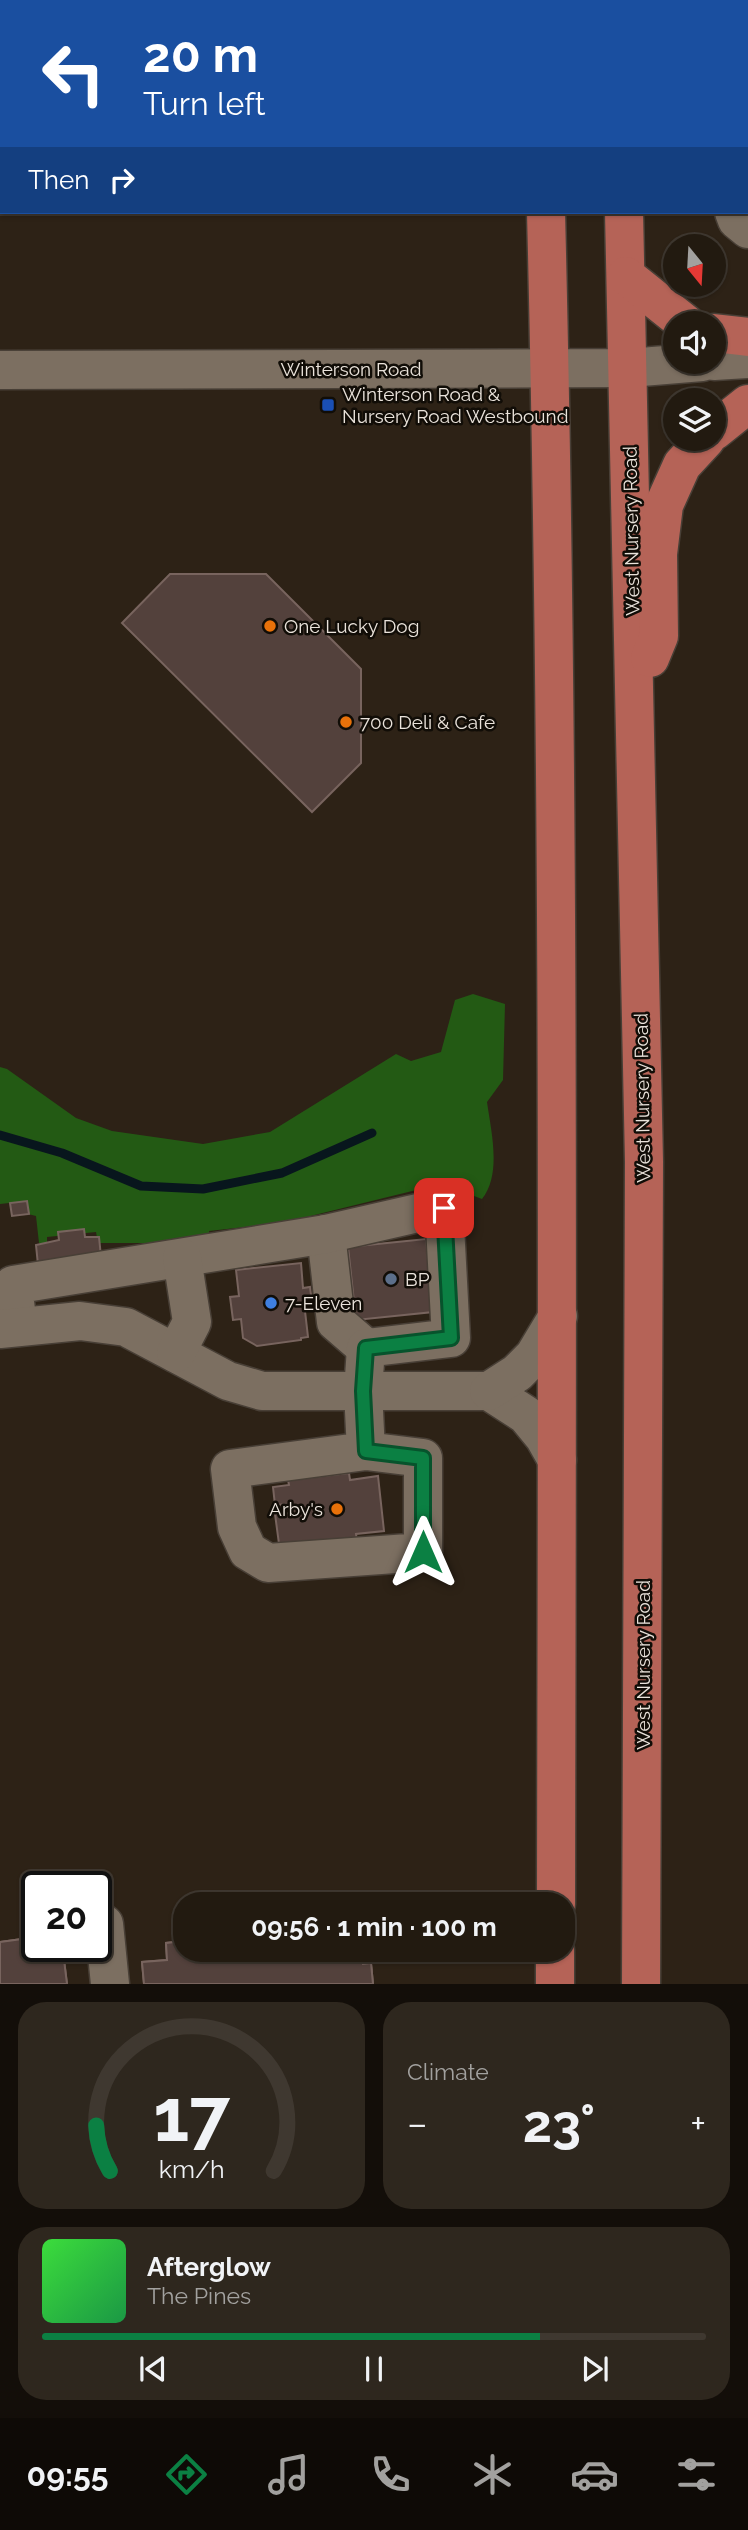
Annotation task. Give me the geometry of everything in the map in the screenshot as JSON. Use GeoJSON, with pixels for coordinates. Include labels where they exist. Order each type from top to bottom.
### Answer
{"type":"FeatureCollection","features":[{"type":"Feature","properties":{"kind":"main road"},"geometry":{"type":"LineString","coordinates":[[546,214],[550,368],[558,1316],[555,1892]]}},
{"type":"Feature","properties":{"kind":"main road","name":"West Nursery Road"},"geometry":{"type":"LineString","coordinates":[[624,214],[644,1162],[641,1984]]}},
{"type":"Feature","properties":{"kind":"main road"},"geometry":{"type":"LineString","coordinates":[[626,276],[670,311]]}},
{"type":"Feature","properties":{"kind":"main road"},"geometry":{"type":"LineString","coordinates":[[726,334],[748,337]]}},
{"type":"Feature","properties":{"kind":"main road"},"geometry":{"type":"LineString","coordinates":[[726,421],[748,404]]}},
{"type":"Feature","properties":{"kind":"main road"},"geometry":{"type":"LineString","coordinates":[[633,699],[659,636],[658,554],[664,505],[682,465],[695,451]]}},
{"type":"Feature","properties":{"kind":"main road"},"geometry":{"type":"LineString","coordinates":[[555,1962],[555,1984]]}},
{"type":"Feature","properties":{"kind":"street"},"geometry":{"type":"LineString","coordinates":[[735,214],[737,220],[748,229]]}},
{"type":"Feature","properties":{"kind":"street"},"geometry":{"type":"LineString","coordinates":[[726,360],[748,359]]}},
{"type":"Feature","properties":{"kind":"street","name":"Winterson Road"},"geometry":{"type":"LineString","coordinates":[[0,370],[629,368],[663,365]]}},
{"type":"Feature","properties":{"kind":"street"},"geometry":{"type":"LineString","coordinates":[[326,1234],[336,1322],[366,1348],[451,1338],[444,1208],[326,1234],[13,1285],[9,1328],[80,1321],[126,1327],[228,1381],[262,1391],[489,1391],[517,1373],[534,1356],[558,1316]]}},
{"type":"Feature","properties":{"kind":"street"},"geometry":{"type":"LineString","coordinates":[[176,1353],[192,1322],[182,1258]]}},
{"type":"Feature","properties":{"kind":"street"},"geometry":{"type":"LineString","coordinates":[[366,1348],[363,1391],[366,1451]]}},
{"type":"Feature","properties":{"kind":"street"},"geometry":{"type":"LineString","coordinates":[[489,1391],[526,1415],[544,1437],[557,1460]]}},
{"type":"Feature","properties":{"kind":"street"},"geometry":{"type":"LineString","coordinates":[[366,1451],[423,1458],[423,1552],[268,1563],[248,1551],[237,1527],[230,1469],[366,1451]]}},
{"type":"Feature","properties":{"kind":"street"},"geometry":{"type":"LineString","coordinates":[[108,1962],[110,1984]]}},
{"type":"Feature","properties":{"kind":"green space"},"geometry":{"type":"Polygon","coordinates":[[[473,994],[505,1004],[503,1080],[487,1102],[494,1152],[492,1177],[482,1199],[474,1196],[464,1182],[453,1181],[282,1223],[209,1231],[209,1238],[152,1243],[98,1243],[96,1232],[47,1237],[47,1243],[39,1243],[36,1216],[28,1214],[27,1201],[0,1204],[0,1067],[7,1069],[76,1118],[112,1131],[203,1144],[270,1132],[396,1054],[411,1061],[441,1052],[455,1000],[473,994]]]}},
{"type":"Feature","properties":{"kind":"building"},"geometry":{"type":"Polygon","coordinates":[[[170,574],[266,574],[361,669],[361,763],[312,812],[122,623],[170,574]]]}},
{"type":"Feature","properties":{"kind":"building"},"geometry":{"type":"Polygon","coordinates":[[[27,1201],[29,1214],[12,1216],[10,1203],[27,1201]]]}},
{"type":"Feature","properties":{"kind":"building"},"geometry":{"type":"Polygon","coordinates":[[[84,1229],[85,1237],[99,1237],[101,1257],[38,1265],[36,1245],[59,1240],[58,1232],[84,1229]]]}},
{"type":"Feature","properties":{"kind":"building","name":"BP"},"geometry":{"type":"Polygon","coordinates":[[[426,1239],[433,1312],[356,1320],[348,1247],[426,1239]]]}},
{"type":"Feature","properties":{"kind":"building","name":"7-Eleven"},"geometry":{"type":"Polygon","coordinates":[[[301,1263],[303,1288],[310,1287],[313,1310],[305,1311],[308,1337],[257,1346],[243,1338],[241,1319],[233,1320],[230,1297],[239,1296],[236,1270],[301,1263]]]}},
{"type":"Feature","properties":{"kind":"building","name":"Arby's"},"geometry":{"type":"Polygon","coordinates":[[[349,1473],[350,1480],[378,1476],[384,1531],[356,1534],[357,1541],[296,1547],[295,1542],[279,1544],[275,1514],[292,1513],[291,1504],[275,1505],[273,1487],[289,1485],[288,1480],[349,1473]]]}},
{"type":"Feature","properties":{"kind":"building"},"geometry":{"type":"Polygon","coordinates":[[[21,1939],[21,1962],[64,1962],[67,1984],[0,1984],[0,1942],[21,1939]]]}},
{"type":"Feature","properties":{"kind":"building"},"geometry":{"type":"Polygon","coordinates":[[[21,1939],[21,1962],[64,1962],[67,1984],[0,1984],[0,1942],[21,1939]]]}},
{"type":"Feature","properties":{"kind":"building"},"geometry":{"type":"Polygon","coordinates":[[[173,1942],[173,1962],[371,1963],[373,1984],[144,1984],[142,1962],[167,1960],[166,1943],[173,1942]]]}},
{"type":"Feature","properties":{"kind":"building"},"geometry":{"type":"Polygon","coordinates":[[[173,1942],[173,1962],[371,1963],[373,1984],[144,1984],[142,1962],[167,1960],[166,1943],[173,1942]]]}},
{"type":"Feature","properties":{"kind":"waterway"},"geometry":{"type":"LineString","coordinates":[[0,1135],[62,1153],[141,1186],[203,1189],[282,1173],[372,1133]]}},
{"type":"Feature","properties":{"kind":"place","name":"Winterson Road & Nursery Road Westbound"},"geometry":{"type":"Point","coordinates":[328,405]}},
{"type":"Feature","properties":{"kind":"place","name":"One Lucky Dog"},"geometry":{"type":"Point","coordinates":[270,626]}},
{"type":"Feature","properties":{"kind":"place","name":"700 Deli & Cafe"},"geometry":{"type":"Point","coordinates":[346,722]}},
{"type":"Feature","properties":{"kind":"place","name":"BP"},"geometry":{"type":"Point","coordinates":[391,1279]}},
{"type":"Feature","properties":{"kind":"place","name":"7-Eleven"},"geometry":{"type":"Point","coordinates":[271,1303]}},
{"type":"Feature","properties":{"kind":"place","name":"Arby's"},"geometry":{"type":"Point","coordinates":[337,1509]}},
{"type":"Feature","properties":{"kind":"route"},"geometry":{"type":"LineString","coordinates":[[423,1552],[423,1458],[366,1451],[363,1391],[366,1348],[451,1338],[444,1208]]}}]}
